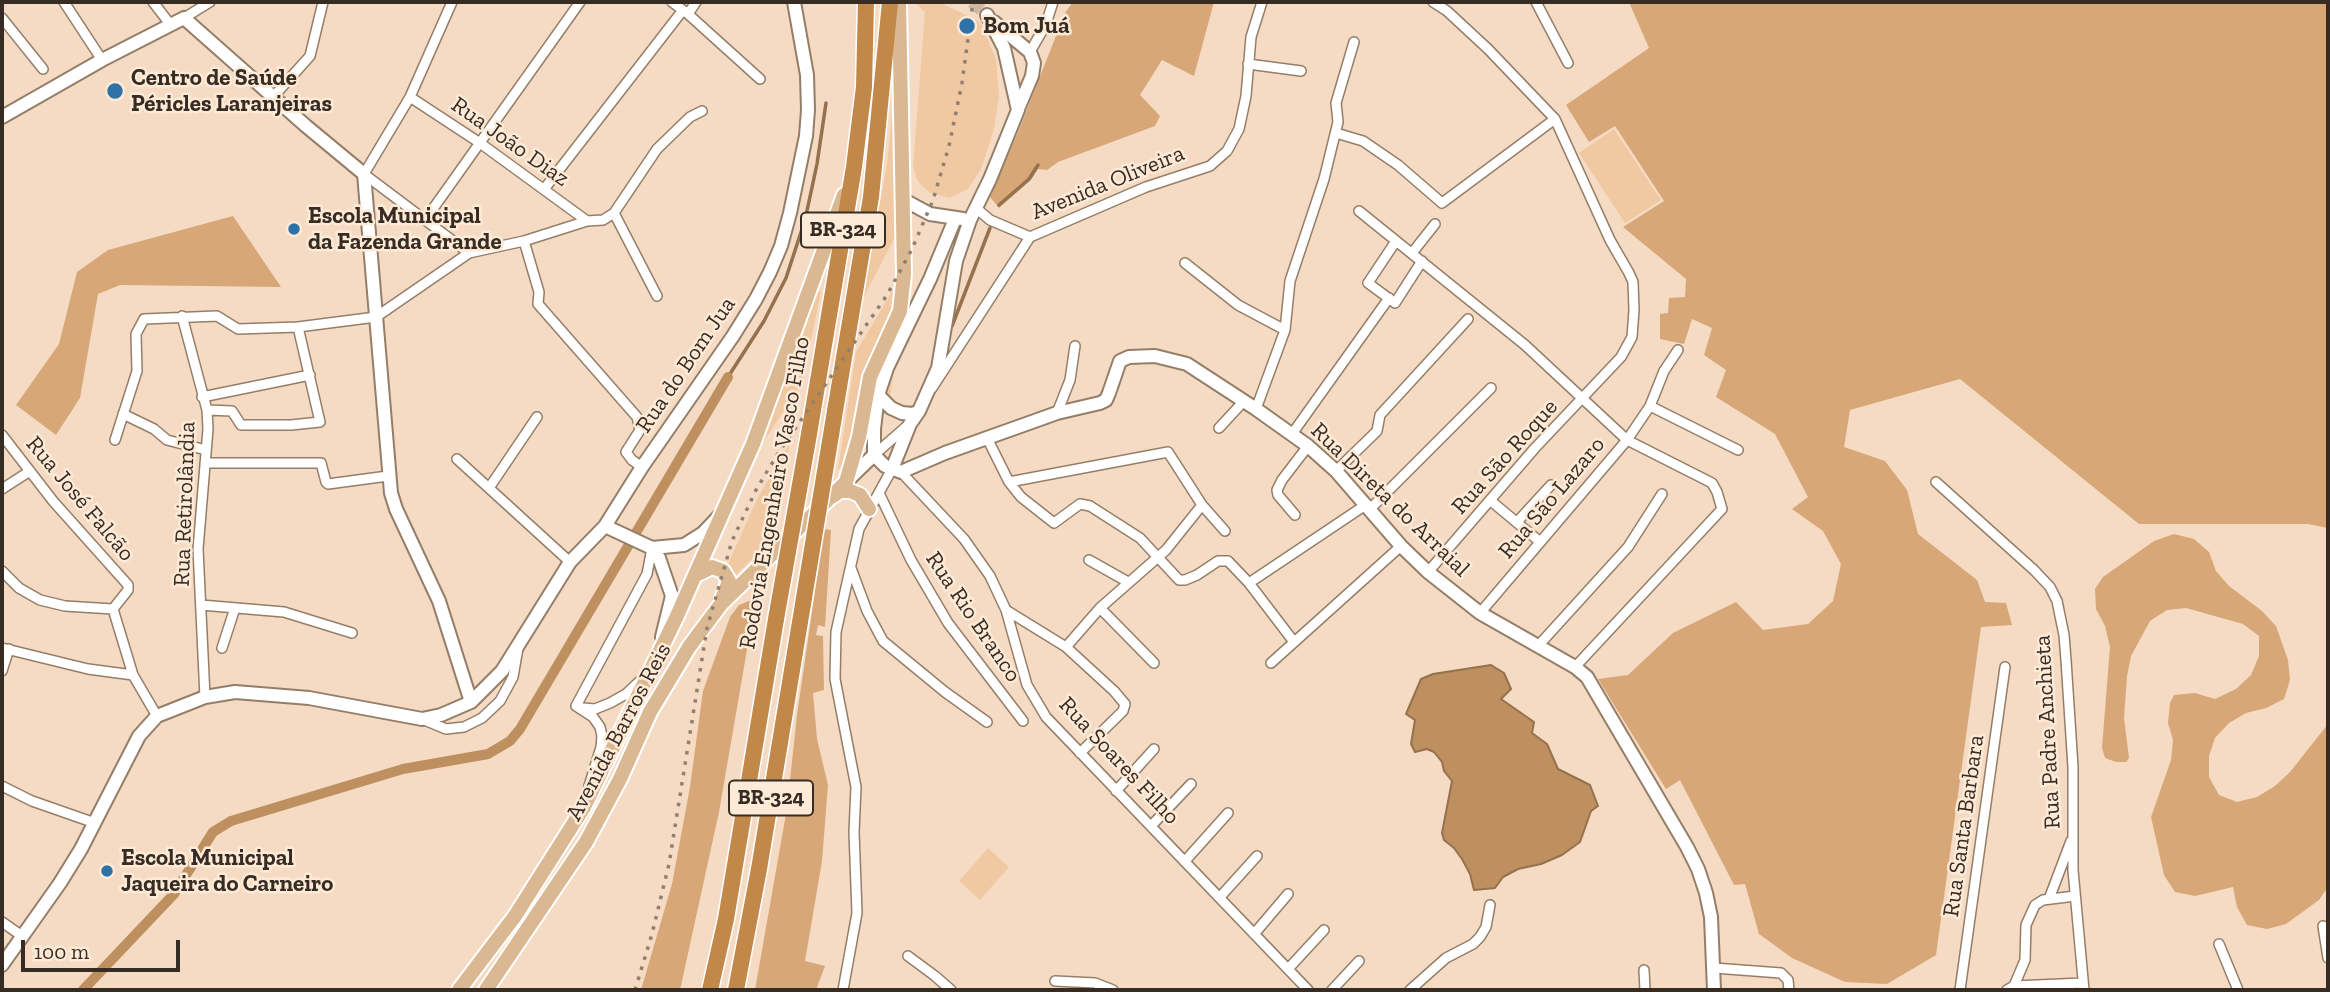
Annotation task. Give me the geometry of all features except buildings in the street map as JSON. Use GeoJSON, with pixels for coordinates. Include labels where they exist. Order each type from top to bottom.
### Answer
{"type":"FeatureCollection","features":[{"type":"Feature","properties":{"kind":"highway","name":"Rodovia Engenheiro Vasco Filho"},"geometry":{"type":"LineString","coordinates":[[710,990],[726,919],[854,167],[864,87],[866,2]]}},
{"type":"Feature","properties":{"kind":"highway","name":"Rodovia Engenheiro Vasco Filho"},"geometry":{"type":"LineString","coordinates":[[736,990],[760,869],[871,197],[882,109],[890,2]]}},
{"type":"Feature","properties":{"kind":"main road"},"geometry":{"type":"LineString","coordinates":[[846,482],[859,438],[870,377],[900,310],[904,274],[898,2]]}},
{"type":"Feature","properties":{"kind":"main road","name":"Avenida Barros Reis"},"geometry":{"type":"LineString","coordinates":[[459,990],[527,897],[584,807],[696,575],[757,432],[854,167]]}},
{"type":"Feature","properties":{"kind":"main road","name":"Avenida Barros Reis"},"geometry":{"type":"LineString","coordinates":[[486,990],[586,842],[671,673],[720,604],[846,482]]}},
{"type":"Feature","properties":{"kind":"main road"},"geometry":{"type":"LineString","coordinates":[[829,498],[840,491],[850,491],[860,495],[869,509]]}},
{"type":"Feature","properties":{"kind":"main road"},"geometry":{"type":"LineString","coordinates":[[696,575],[712,567],[719,568],[727,576],[728,587],[720,604]]}},
{"type":"Feature","properties":{"kind":"street"},"geometry":{"type":"LineString","coordinates":[[64,2],[103,60]]}},
{"type":"Feature","properties":{"kind":"street"},"geometry":{"type":"LineString","coordinates":[[153,2],[170,24]]}},
{"type":"Feature","properties":{"kind":"street"},"geometry":{"type":"LineString","coordinates":[[2,117],[210,2]]}},
{"type":"Feature","properties":{"kind":"street"},"geometry":{"type":"LineString","coordinates":[[274,97],[310,56],[323,2]]}},
{"type":"Feature","properties":{"kind":"street"},"geometry":{"type":"LineString","coordinates":[[422,719],[441,715],[471,702],[439,601],[396,509],[388,476],[364,174],[410,97],[452,2]]}},
{"type":"Feature","properties":{"kind":"street"},"geometry":{"type":"LineString","coordinates":[[425,220],[580,2]]}},
{"type":"Feature","properties":{"kind":"street"},"geometry":{"type":"LineString","coordinates":[[672,2],[760,79]]}},
{"type":"Feature","properties":{"kind":"street"},"geometry":{"type":"LineString","coordinates":[[545,188],[685,12],[696,2]]}},
{"type":"Feature","properties":{"kind":"street","name":"Rua do Bom Jua"},"geometry":{"type":"LineString","coordinates":[[471,702],[502,671],[570,562],[605,526],[750,308],[781,246],[802,160],[808,110],[807,75],[794,2]]}},
{"type":"Feature","properties":{"kind":"street"},"geometry":{"type":"LineString","coordinates":[[1030,52],[1046,24],[1053,2]]}},
{"type":"Feature","properties":{"kind":"street","name":"Avenida Oliveira"},"geometry":{"type":"LineString","coordinates":[[929,392],[940,379],[1030,237],[1146,187],[1210,166],[1220,159],[1239,129],[1246,96],[1251,37],[1262,2]]}},
{"type":"Feature","properties":{"kind":"street"},"geometry":{"type":"LineString","coordinates":[[1336,132],[1363,141],[1398,165],[1441,203],[1555,119],[1488,49],[1447,11],[1433,2]]}},
{"type":"Feature","properties":{"kind":"street"},"geometry":{"type":"LineString","coordinates":[[1536,2],[1568,63]]}},
{"type":"Feature","properties":{"kind":"street"},"geometry":{"type":"LineString","coordinates":[[846,482],[909,424],[929,392],[938,368],[956,261],[973,214],[990,179],[1032,76],[1034,63],[1030,52],[988,17],[1004,48],[1018,110]]}},
{"type":"Feature","properties":{"kind":"street"},"geometry":{"type":"LineString","coordinates":[[2,18],[43,69]]}},
{"type":"Feature","properties":{"kind":"street"},"geometry":{"type":"LineString","coordinates":[[184,18],[364,174],[469,253]]}},
{"type":"Feature","properties":{"kind":"street"},"geometry":{"type":"LineString","coordinates":[[1256,409],[1285,330],[1290,281],[1324,179],[1338,122],[1336,103],[1354,42]]}},
{"type":"Feature","properties":{"kind":"street"},"geometry":{"type":"LineString","coordinates":[[1248,64],[1301,71]]}},
{"type":"Feature","properties":{"kind":"street","name":"Rua João Diaz"},"geometry":{"type":"LineString","coordinates":[[410,97],[545,188],[587,221]]}},
{"type":"Feature","properties":{"kind":"street"},"geometry":{"type":"LineString","coordinates":[[115,440],[137,371],[136,334],[144,319],[217,316],[238,329],[298,327],[376,317],[469,253],[524,241],[587,221],[603,220],[614,213],[657,149],[690,117],[702,111]]}},
{"type":"Feature","properties":{"kind":"street","name":"Rua São Roque"},"geometry":{"type":"LineString","coordinates":[[1428,572],[1535,448],[1621,357],[1632,337],[1633,282],[1610,240],[1555,119]]}},
{"type":"Feature","properties":{"kind":"street"},"geometry":{"type":"LineString","coordinates":[[904,200],[930,214],[956,219],[973,214],[1030,237]]}},
{"type":"Feature","properties":{"kind":"street"},"geometry":{"type":"LineString","coordinates":[[1359,211],[1525,345],[1627,440],[1712,483],[1722,509],[1575,667]]}},
{"type":"Feature","properties":{"kind":"street"},"geometry":{"type":"LineString","coordinates":[[614,213],[657,296]]}},
{"type":"Feature","properties":{"kind":"street"},"geometry":{"type":"LineString","coordinates":[[897,470],[885,466],[874,456],[878,395],[887,368],[956,219]]}},
{"type":"Feature","properties":{"kind":"street"},"geometry":{"type":"LineString","coordinates":[[1412,253],[1435,224]]}},
{"type":"Feature","properties":{"kind":"street"},"geometry":{"type":"LineString","coordinates":[[524,241],[539,292],[538,304],[638,417],[638,435],[626,452],[642,467]]}},
{"type":"Feature","properties":{"kind":"street"},"geometry":{"type":"LineString","coordinates":[[1392,301],[1368,283],[1396,241]]}},
{"type":"Feature","properties":{"kind":"street"},"geometry":{"type":"LineString","coordinates":[[1292,434],[1422,261]]}},
{"type":"Feature","properties":{"kind":"street"},"geometry":{"type":"LineString","coordinates":[[1185,263],[1238,305],[1285,330]]}},
{"type":"Feature","properties":{"kind":"street","name":"Rua Retirolândia"},"geometry":{"type":"LineString","coordinates":[[182,316],[207,410],[198,549],[205,697]]}},
{"type":"Feature","properties":{"kind":"street"},"geometry":{"type":"LineString","coordinates":[[1336,471],[1377,431],[1380,415],[1468,319]]}},
{"type":"Feature","properties":{"kind":"street"},"geometry":{"type":"LineString","coordinates":[[207,410],[232,411],[241,425],[320,422],[298,327]]}},
{"type":"Feature","properties":{"kind":"street"},"geometry":{"type":"LineString","coordinates":[[1057,413],[1070,380],[1074,346]]}},
{"type":"Feature","properties":{"kind":"street","name":"Rua São Lazaro"},"geometry":{"type":"LineString","coordinates":[[1480,613],[1627,440],[1650,406],[1664,371],[1678,350]]}},
{"type":"Feature","properties":{"kind":"street","name":"Rua Direta do Arraial"},"geometry":{"type":"LineString","coordinates":[[897,470],[1057,413],[1106,400],[1120,361],[1141,355],[1187,364],[1308,446],[1336,471],[1401,547],[1480,613],[1575,667],[1587,677],[1698,869],[1711,917],[1714,990]]}},
{"type":"Feature","properties":{"kind":"street"},"geometry":{"type":"LineString","coordinates":[[202,397],[310,375]]}},
{"type":"Feature","properties":{"kind":"street"},"geometry":{"type":"LineString","coordinates":[[1249,583],[1368,506],[1491,388]]}},
{"type":"Feature","properties":{"kind":"street"},"geometry":{"type":"LineString","coordinates":[[878,395],[891,408],[902,413],[913,414],[919,411]]}},
{"type":"Feature","properties":{"kind":"street"},"geometry":{"type":"LineString","coordinates":[[1219,428],[1244,401]]}},
{"type":"Feature","properties":{"kind":"street"},"geometry":{"type":"LineString","coordinates":[[1650,406],[1738,450]]}},
{"type":"Feature","properties":{"kind":"street"},"geometry":{"type":"LineString","coordinates":[[123,414],[154,429],[167,440],[206,450]]}},
{"type":"Feature","properties":{"kind":"street"},"geometry":{"type":"LineString","coordinates":[[489,488],[537,417]]}},
{"type":"Feature","properties":{"kind":"street"},"geometry":{"type":"LineString","coordinates":[[843,990],[857,913],[854,832],[856,787],[833,666],[836,632],[859,529],[879,493],[897,470],[909,424]]}},
{"type":"Feature","properties":{"kind":"street","name":"Rua José Falcão"},"geometry":{"type":"LineString","coordinates":[[2,435],[129,588],[113,609]]}},
{"type":"Feature","properties":{"kind":"street"},"geometry":{"type":"LineString","coordinates":[[987,438],[1009,482],[1021,497],[1054,523],[1080,505],[1090,506],[1140,538],[1181,581],[1224,559],[1249,583],[1294,642]]}},
{"type":"Feature","properties":{"kind":"street"},"geometry":{"type":"LineString","coordinates":[[1295,515],[1278,495],[1277,490],[1308,446]]}},
{"type":"Feature","properties":{"kind":"street"},"geometry":{"type":"LineString","coordinates":[[1009,482],[1168,452],[1202,505],[1225,531]]}},
{"type":"Feature","properties":{"kind":"street"},"geometry":{"type":"LineString","coordinates":[[457,459],[570,562]]}},
{"type":"Feature","properties":{"kind":"street"},"geometry":{"type":"LineString","coordinates":[[205,463],[321,463],[328,484],[388,476]]}},
{"type":"Feature","properties":{"kind":"street","name":"Rua Soares Filho"},"geometry":{"type":"LineString","coordinates":[[897,470],[964,540],[982,563],[1006,610],[1021,668],[1034,699],[1046,717],[1308,990]]}},
{"type":"Feature","properties":{"kind":"street"},"geometry":{"type":"LineString","coordinates":[[2,489],[30,471]]}},
{"type":"Feature","properties":{"kind":"street","name":"Rua Padre Anchieta"},"geometry":{"type":"LineString","coordinates":[[1936,482],[2034,570],[2050,587],[2057,601],[2064,635],[2067,673],[2073,766],[2075,896],[2084,987]]}},
{"type":"Feature","properties":{"kind":"street"},"geometry":{"type":"LineString","coordinates":[[1517,522],[1551,485]]}},
{"type":"Feature","properties":{"kind":"street","name":"Rua Rio Branco"},"geometry":{"type":"LineString","coordinates":[[879,493],[911,560],[948,623],[1023,720]]}},
{"type":"Feature","properties":{"kind":"street"},"geometry":{"type":"LineString","coordinates":[[1538,646],[1628,547],[1662,494]]}},
{"type":"Feature","properties":{"kind":"street"},"geometry":{"type":"LineString","coordinates":[[1490,501],[1539,541]]}},
{"type":"Feature","properties":{"kind":"street"},"geometry":{"type":"LineString","coordinates":[[1066,647],[1100,608],[1188,526],[1202,505]]}},
{"type":"Feature","properties":{"kind":"street"},"geometry":{"type":"LineString","coordinates":[[605,526],[647,546],[684,545],[703,533],[723,512]]}},
{"type":"Feature","properties":{"kind":"street"},"geometry":{"type":"LineString","coordinates":[[647,546],[664,569],[672,596],[659,651]]}},
{"type":"Feature","properties":{"kind":"street"},"geometry":{"type":"LineString","coordinates":[[576,706],[646,574],[647,546]]}},
{"type":"Feature","properties":{"kind":"street"},"geometry":{"type":"LineString","coordinates":[[1271,663],[1401,547]]}},
{"type":"Feature","properties":{"kind":"street"},"geometry":{"type":"LineString","coordinates":[[1089,560],[1128,582]]}},
{"type":"Feature","properties":{"kind":"street"},"geometry":{"type":"LineString","coordinates":[[850,566],[867,611],[883,641],[936,685],[988,722]]}},
{"type":"Feature","properties":{"kind":"street"},"geometry":{"type":"LineString","coordinates":[[2,571],[19,588],[40,600],[65,606],[113,609],[133,675],[157,716]]}},
{"type":"Feature","properties":{"kind":"street"},"geometry":{"type":"LineString","coordinates":[[201,604],[284,612],[352,634]]}},
{"type":"Feature","properties":{"kind":"street"},"geometry":{"type":"LineString","coordinates":[[222,648],[235,608]]}},
{"type":"Feature","properties":{"kind":"street"},"geometry":{"type":"LineString","coordinates":[[1100,608],[1154,663]]}},
{"type":"Feature","properties":{"kind":"street"},"geometry":{"type":"LineString","coordinates":[[1006,610],[1066,647],[1114,691],[1125,706],[1080,753]]}},
{"type":"Feature","properties":{"kind":"street"},"geometry":{"type":"LineString","coordinates":[[2,965],[44,909],[95,823],[139,736],[157,716],[205,697],[235,692],[309,698],[422,719],[446,729],[464,727],[482,718],[500,701],[513,677],[519,645]]}},
{"type":"Feature","properties":{"kind":"street"},"geometry":{"type":"LineString","coordinates":[[2,671],[6,648],[36,658],[133,675]]}},
{"type":"Feature","properties":{"kind":"street","name":"Rua Santa Barbara"},"geometry":{"type":"LineString","coordinates":[[1960,990],[2005,667]]}},
{"type":"Feature","properties":{"kind":"street"},"geometry":{"type":"LineString","coordinates":[[576,706],[595,709],[610,703],[626,694],[649,672]]}},
{"type":"Feature","properties":{"kind":"street"},"geometry":{"type":"LineString","coordinates":[[576,706],[593,717],[600,727],[603,741],[584,807]]}},
{"type":"Feature","properties":{"kind":"street"},"geometry":{"type":"LineString","coordinates":[[1116,791],[1154,749]]}},
{"type":"Feature","properties":{"kind":"street"},"geometry":{"type":"LineString","coordinates":[[1151,826],[1191,784]]}},
{"type":"Feature","properties":{"kind":"street"},"geometry":{"type":"LineString","coordinates":[[2,786],[32,801],[95,823]]}},
{"type":"Feature","properties":{"kind":"street"},"geometry":{"type":"LineString","coordinates":[[1185,860],[1228,813]]}},
{"type":"Feature","properties":{"kind":"street"},"geometry":{"type":"LineString","coordinates":[[2049,898],[2073,836]]}},
{"type":"Feature","properties":{"kind":"street"},"geometry":{"type":"LineString","coordinates":[[1220,898],[1257,856]]}},
{"type":"Feature","properties":{"kind":"street"},"geometry":{"type":"LineString","coordinates":[[1254,934],[1288,894]]}},
{"type":"Feature","properties":{"kind":"street"},"geometry":{"type":"LineString","coordinates":[[2075,896],[2049,898],[2035,905],[2026,925],[2025,960],[2011,988],[2084,987]]}},
{"type":"Feature","properties":{"kind":"street"},"geometry":{"type":"LineString","coordinates":[[1410,990],[1446,958],[1473,944],[1480,937],[1486,928],[1490,905]]}},
{"type":"Feature","properties":{"kind":"street"},"geometry":{"type":"LineString","coordinates":[[2,922],[22,936]]}},
{"type":"Feature","properties":{"kind":"street"},"geometry":{"type":"LineString","coordinates":[[2323,926],[2328,958]]}},
{"type":"Feature","properties":{"kind":"street"},"geometry":{"type":"LineString","coordinates":[[1288,969],[1324,930]]}},
{"type":"Feature","properties":{"kind":"street"},"geometry":{"type":"LineString","coordinates":[[2219,944],[2238,990]]}},
{"type":"Feature","properties":{"kind":"street"},"geometry":{"type":"LineString","coordinates":[[908,956],[951,990]]}},
{"type":"Feature","properties":{"kind":"street"},"geometry":{"type":"LineString","coordinates":[[1332,990],[1359,961]]}},
{"type":"Feature","properties":{"kind":"street"},"geometry":{"type":"LineString","coordinates":[[1714,968],[1782,973],[1788,980],[1789,990]]}},
{"type":"Feature","properties":{"kind":"street"},"geometry":{"type":"LineString","coordinates":[[1644,970],[1645,990]]}},
{"type":"Feature","properties":{"kind":"street"},"geometry":{"type":"LineString","coordinates":[[1055,981],[1095,983],[1113,990]]}},
{"type":"Feature","properties":{"kind":"shaded area"},"geometry":{"type":"Polygon","coordinates":[[[914,2],[941,3],[980,22],[996,59],[999,96],[994,129],[981,169],[968,189],[950,198],[930,193],[918,182],[913,168],[925,12],[914,2]]]}},
{"type":"Feature","properties":{"kind":"shaded area"},"geometry":{"type":"Polygon","coordinates":[[[1073,2],[1214,2],[1194,76],[1162,60],[1140,95],[1160,116],[1155,126],[1058,162],[1047,170],[1038,169],[1031,180],[999,208],[990,197],[1065,13],[1073,2]]]}},
{"type":"Feature","properties":{"kind":"shaded area"},"geometry":{"type":"Polygon","coordinates":[[[1629,2],[2328,2],[2328,528],[2308,524],[2139,524],[1960,379],[1850,410],[1844,447],[1885,461],[1907,490],[1918,534],[1977,580],[1985,602],[2006,603],[2012,625],[1981,627],[1936,955],[1887,984],[1845,982],[1792,958],[1759,934],[1745,884],[1734,885],[1680,780],[1666,789],[1598,679],[1628,675],[1673,633],[1736,602],[1763,630],[1808,624],[1833,601],[1841,564],[1823,531],[1792,509],[1808,497],[1775,434],[1716,397],[1726,370],[1704,355],[1712,328],[1692,319],[1684,344],[1660,339],[1660,314],[1668,313],[1669,298],[1685,297],[1686,279],[1623,227],[1664,201],[1615,126],[1589,142],[1566,105],[1649,48],[1629,2]]]}},
{"type":"Feature","properties":{"kind":"shaded area"},"geometry":{"type":"Polygon","coordinates":[[[893,105],[896,107],[895,237],[863,299],[887,164],[893,105]]]}},
{"type":"Feature","properties":{"kind":"shaded area"},"geometry":{"type":"Polygon","coordinates":[[[1614,129],[1661,200],[1625,223],[1579,153],[1614,129]]]}},
{"type":"Feature","properties":{"kind":"shaded area"},"geometry":{"type":"Polygon","coordinates":[[[233,216],[281,287],[120,285],[98,294],[80,398],[56,435],[16,405],[59,344],[77,272],[108,250],[233,216]]]}},
{"type":"Feature","properties":{"kind":"shaded area"},"geometry":{"type":"Polygon","coordinates":[[[897,283],[899,333],[890,398],[877,429],[856,459],[838,469],[856,352],[897,283]]]}},
{"type":"Feature","properties":{"kind":"shaded area"},"geometry":{"type":"Polygon","coordinates":[[[816,290],[821,292],[802,383],[760,447],[816,290]]]}},
{"type":"Feature","properties":{"kind":"shaded area"},"geometry":{"type":"Polygon","coordinates":[[[790,443],[768,542],[736,575],[728,564],[757,499],[790,443]]]}},
{"type":"Feature","properties":{"kind":"shaded area"},"geometry":{"type":"Polygon","coordinates":[[[824,529],[831,530],[825,627],[818,625],[816,635],[823,636],[824,690],[813,693],[817,739],[828,785],[822,861],[805,961],[825,966],[816,990],[755,990],[787,808],[797,715],[824,529]]]}},
{"type":"Feature","properties":{"kind":"shaded area"},"geometry":{"type":"Polygon","coordinates":[[[2174,534],[2194,539],[2209,552],[2216,571],[2229,586],[2262,611],[2276,626],[2288,660],[2290,680],[2284,699],[2266,708],[2246,713],[2229,723],[2215,738],[2209,756],[2209,777],[2219,795],[2237,802],[2257,797],[2275,786],[2290,772],[2328,724],[2328,887],[2319,900],[2286,924],[2267,929],[2247,925],[2237,907],[2233,887],[2195,896],[2175,892],[2164,875],[2151,817],[2171,760],[2173,740],[2168,723],[2170,703],[2174,695],[2195,693],[2215,699],[2236,689],[2251,675],[2259,656],[2259,636],[2243,624],[2186,608],[2167,610],[2150,621],[2131,656],[2127,676],[2124,718],[2129,758],[2126,762],[2116,762],[2105,758],[2102,748],[2110,647],[2105,626],[2096,609],[2095,589],[2103,577],[2154,541],[2174,534]]]}},
{"type":"Feature","properties":{"kind":"shaded area"},"geometry":{"type":"Polygon","coordinates":[[[749,601],[755,603],[719,812],[680,990],[641,990],[672,884],[690,787],[703,691],[730,617],[739,605],[749,601]]]}},
{"type":"Feature","properties":{"kind":"shaded area"},"geometry":{"type":"Polygon","coordinates":[[[1491,665],[1504,673],[1511,689],[1501,699],[1534,722],[1532,733],[1547,744],[1558,769],[1590,785],[1598,806],[1591,811],[1580,842],[1562,855],[1541,864],[1518,869],[1503,877],[1495,888],[1474,890],[1462,859],[1444,840],[1442,833],[1452,781],[1434,752],[1427,749],[1415,752],[1411,744],[1415,720],[1406,714],[1421,679],[1433,674],[1491,665]]]}},
{"type":"Feature","properties":{"kind":"shaded area"},"geometry":{"type":"Polygon","coordinates":[[[988,848],[1009,867],[980,900],[959,881],[988,848]]]}},
{"type":"Feature","properties":{"kind":"waterway"},"geometry":{"type":"LineString","coordinates":[[728,377],[764,321],[786,278],[805,220],[826,103]]}},
{"type":"Feature","properties":{"kind":"waterway"},"geometry":{"type":"LineString","coordinates":[[999,205],[1029,179],[1038,165]]}},
{"type":"Feature","properties":{"kind":"waterway"},"geometry":{"type":"LineString","coordinates":[[948,330],[952,326],[990,228]]}},
{"type":"Feature","properties":{"kind":"waterway"},"geometry":{"type":"LineString","coordinates":[[83,990],[174,894],[213,832],[231,821],[403,769],[488,754],[510,741],[520,729],[728,377]]}},
{"type":"Feature","properties":{"kind":"tunnel"},"geometry":{"type":"LineString","coordinates":[[972,2],[987,15]]}},
{"type":"Feature","properties":{"kind":"railway"},"geometry":{"type":"LineString","coordinates":[[635,990],[669,864],[707,628],[732,541],[756,490],[779,452],[887,295],[912,249],[933,200],[949,146],[962,83],[973,2]]}},
{"type":"Feature","properties":{"kind":"place","name":"Bom Juá"},"geometry":{"type":"Point","coordinates":[967,26]}},
{"type":"Feature","properties":{"kind":"place","name":"Centro de Saúde Péricles Laranjeiras"},"geometry":{"type":"Point","coordinates":[115,91]}},
{"type":"Feature","properties":{"kind":"place","name":"Escola Municipal da Fazenda Grande"},"geometry":{"type":"Point","coordinates":[294,229]}},
{"type":"Feature","properties":{"kind":"place","name":"Escola Municipal Jaqueira do Carneiro"},"geometry":{"type":"Point","coordinates":[107,871]}}]}
